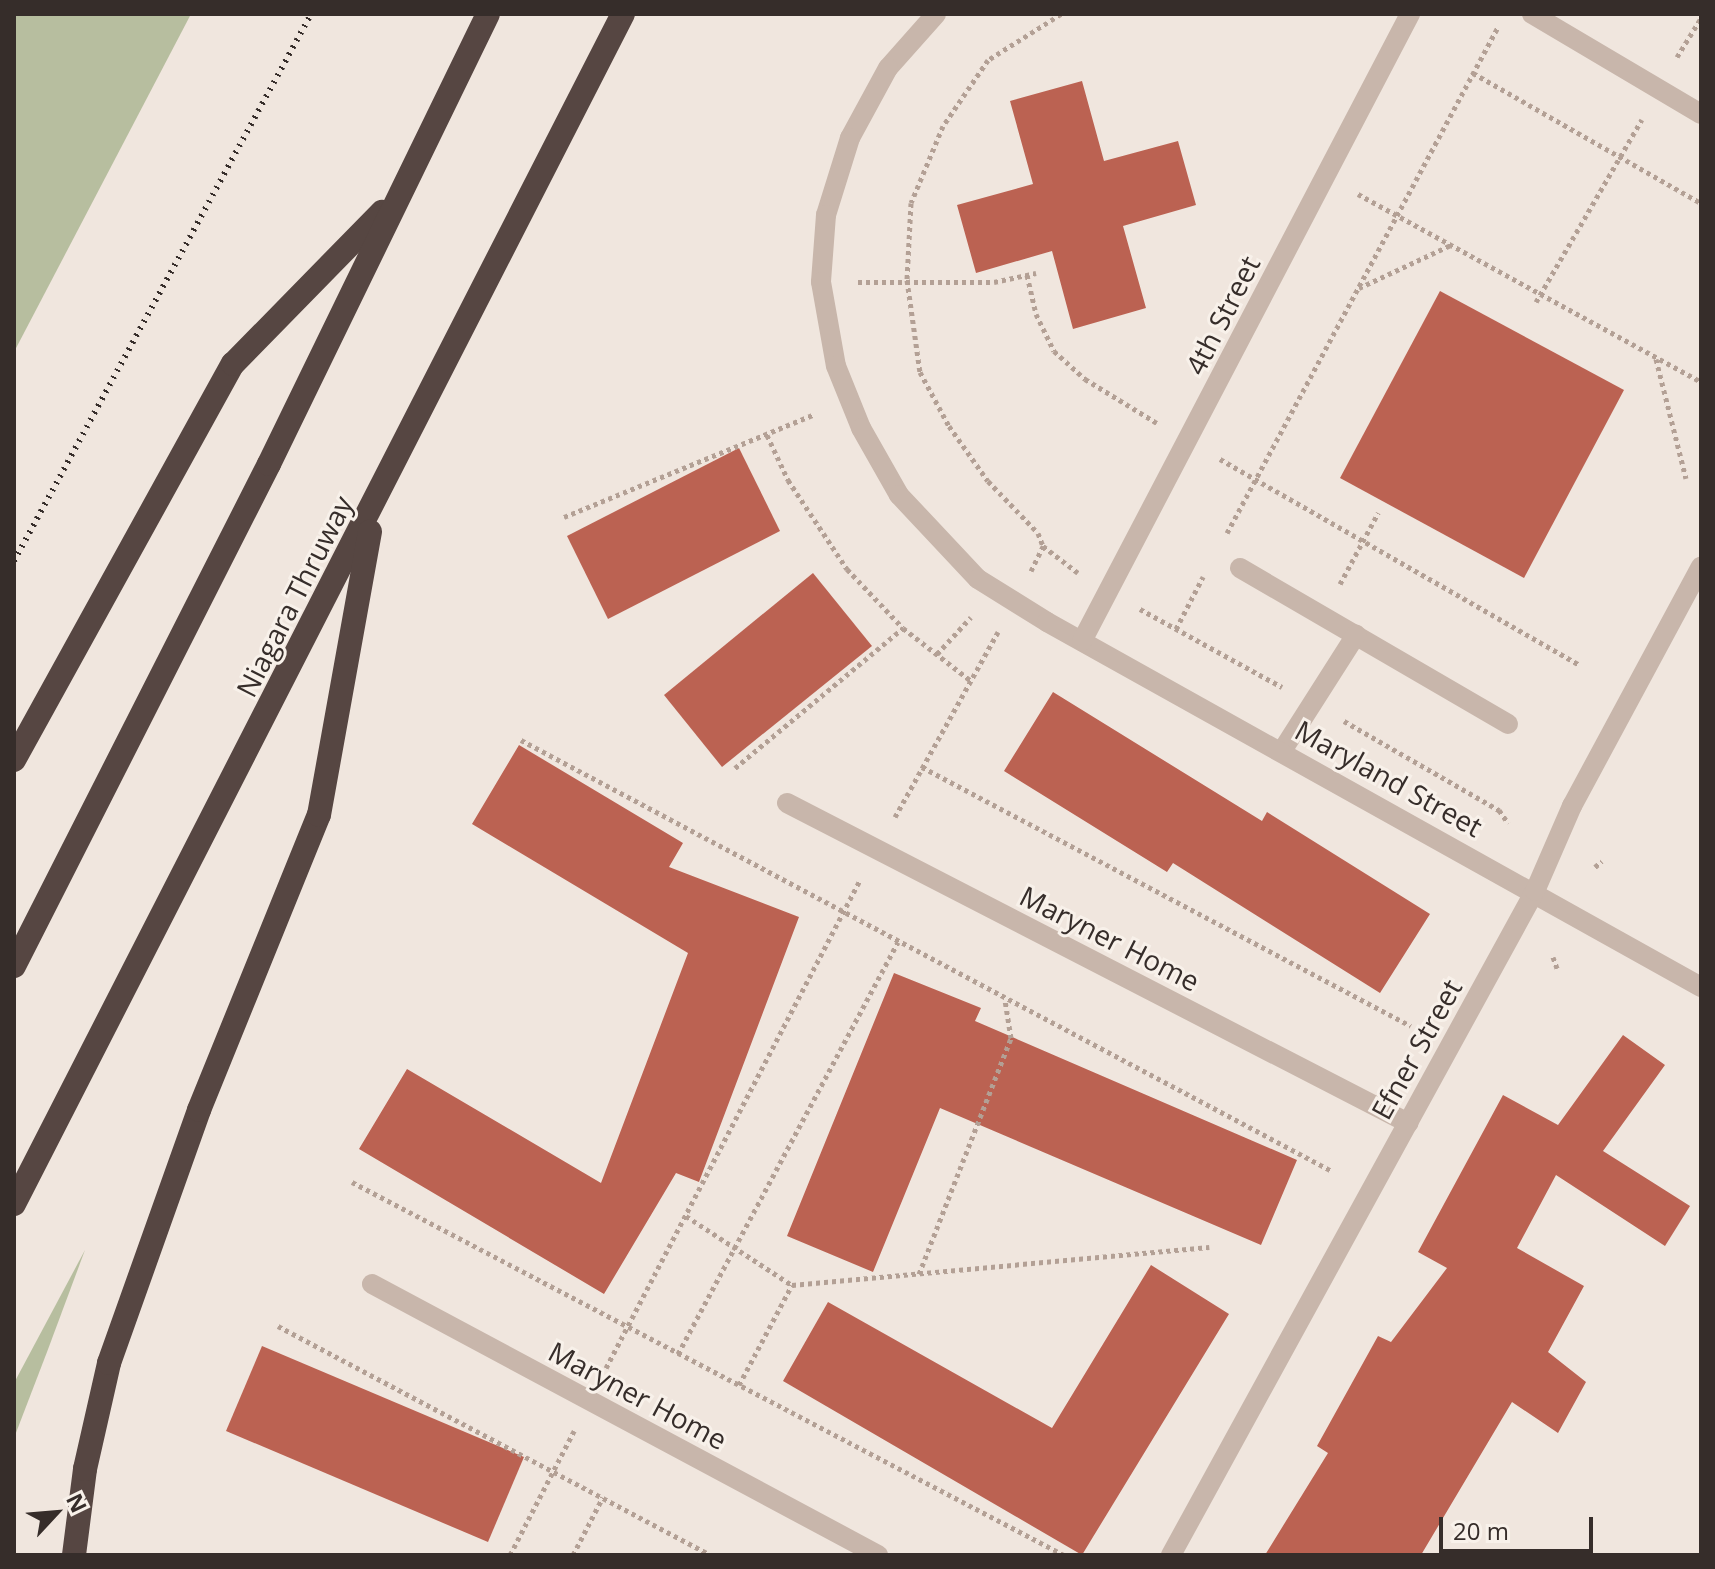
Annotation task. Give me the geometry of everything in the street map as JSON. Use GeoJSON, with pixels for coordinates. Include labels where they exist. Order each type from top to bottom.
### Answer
{"type":"FeatureCollection","features":[{"type":"Feature","properties":{"kind":"highway"},"geometry":{"type":"LineString","coordinates":[[14,966],[269,464],[488,14]]}},
{"type":"Feature","properties":{"kind":"highway","name":"Niagara Thruway"},"geometry":{"type":"LineString","coordinates":[[14,1204],[375,504],[623,14]]}},
{"type":"Feature","properties":{"kind":"highway"},"geometry":{"type":"LineString","coordinates":[[14,760],[233,364],[397,196]]}},
{"type":"Feature","properties":{"kind":"highway"},"geometry":{"type":"LineString","coordinates":[[74,1555],[85,1469],[114,1348],[199,1110],[319,815],[375,504]]}},
{"type":"Feature","properties":{"kind":"street","name":"Maryland Street"},"geometry":{"type":"LineString","coordinates":[[936,14],[888,68],[850,138],[826,215],[821,282],[836,366],[861,428],[899,495],[978,579],[1047,622],[1535,891],[1701,987]]}},
{"type":"Feature","properties":{"kind":"street","name":"4th Street"},"geometry":{"type":"LineString","coordinates":[[1082,641],[1410,14]]}},
{"type":"Feature","properties":{"kind":"street"},"geometry":{"type":"LineString","coordinates":[[1532,14],[1701,114]]}},
{"type":"Feature","properties":{"kind":"street","name":"Efner Street"},"geometry":{"type":"LineString","coordinates":[[1171,1555],[1535,891],[1572,806],[1701,566]]}},
{"type":"Feature","properties":{"kind":"street"},"geometry":{"type":"LineString","coordinates":[[1240,568],[1508,724]]}},
{"type":"Feature","properties":{"kind":"street"},"geometry":{"type":"LineString","coordinates":[[1282,751],[1356,635]]}},
{"type":"Feature","properties":{"kind":"street","name":"Maryner Home"},"geometry":{"type":"LineString","coordinates":[[787,803],[1408,1123]]}},
{"type":"Feature","properties":{"kind":"street","name":"Maryner Home"},"geometry":{"type":"LineString","coordinates":[[372,1284],[878,1555]]}},
{"type":"Feature","properties":{"kind":"path"},"geometry":{"type":"LineString","coordinates":[[1061,14],[988,60],[943,126],[911,203],[907,280],[920,372],[949,426],[988,481],[1038,533],[1043,546],[1082,576]]}},
{"type":"Feature","properties":{"kind":"path"},"geometry":{"type":"LineString","coordinates":[[1675,61],[1701,15]]}},
{"type":"Feature","properties":{"kind":"path"},"geometry":{"type":"LineString","coordinates":[[1219,547],[1498,26]]}},
{"type":"Feature","properties":{"kind":"path"},"geometry":{"type":"LineString","coordinates":[[1473,73],[1701,203]]}},
{"type":"Feature","properties":{"kind":"path"},"geometry":{"type":"LineString","coordinates":[[1536,302],[1648,109]]}},
{"type":"Feature","properties":{"kind":"path"},"geometry":{"type":"LineString","coordinates":[[1351,190],[1701,382]]}},
{"type":"Feature","properties":{"kind":"path"},"geometry":{"type":"LineString","coordinates":[[1358,288],[1451,245]]}},
{"type":"Feature","properties":{"kind":"path"},"geometry":{"type":"LineString","coordinates":[[852,282],[994,282],[1036,273]]}},
{"type":"Feature","properties":{"kind":"path"},"geometry":{"type":"LineString","coordinates":[[1027,275],[1036,314],[1054,351],[1085,379],[1162,426]]}},
{"type":"Feature","properties":{"kind":"path"},"geometry":{"type":"LineString","coordinates":[[1656,357],[1686,478]]}},
{"type":"Feature","properties":{"kind":"path"},"geometry":{"type":"LineString","coordinates":[[564,517],[777,430]]}},
{"type":"Feature","properties":{"kind":"path"},"geometry":{"type":"LineString","coordinates":[[767,435],[820,531],[903,628],[971,681]]}},
{"type":"Feature","properties":{"kind":"path"},"geometry":{"type":"LineString","coordinates":[[1212,454],[1580,665]]}},
{"type":"Feature","properties":{"kind":"path"},"geometry":{"type":"LineString","coordinates":[[1336,590],[1378,513]]}},
{"type":"Feature","properties":{"kind":"path"},"geometry":{"type":"LineString","coordinates":[[1027,578],[1043,546]]}},
{"type":"Feature","properties":{"kind":"path"},"geometry":{"type":"LineString","coordinates":[[1176,629],[1205,574]]}},
{"type":"Feature","properties":{"kind":"path"},"geometry":{"type":"LineString","coordinates":[[1133,605],[1293,693]]}},
{"type":"Feature","properties":{"kind":"path"},"geometry":{"type":"LineString","coordinates":[[937,654],[972,616]]}},
{"type":"Feature","properties":{"kind":"path"},"geometry":{"type":"LineString","coordinates":[[895,817],[1003,624]]}},
{"type":"Feature","properties":{"kind":"path"},"geometry":{"type":"LineString","coordinates":[[735,768],[903,628]]}},
{"type":"Feature","properties":{"kind":"path"},"geometry":{"type":"LineString","coordinates":[[1339,719],[1499,810],[1508,823]]}},
{"type":"Feature","properties":{"kind":"path"},"geometry":{"type":"LineString","coordinates":[[521,740],[1332,1171]]}},
{"type":"Feature","properties":{"kind":"path"},"geometry":{"type":"LineString","coordinates":[[922,767],[1411,1026]]}},
{"type":"Feature","properties":{"kind":"path"},"geometry":{"type":"LineString","coordinates":[[1595,867],[1602,861]]}},
{"type":"Feature","properties":{"kind":"path"},"geometry":{"type":"LineString","coordinates":[[601,1378],[863,874]]}},
{"type":"Feature","properties":{"kind":"path"},"geometry":{"type":"LineString","coordinates":[[678,1354],[898,942]]}},
{"type":"Feature","properties":{"kind":"path"},"geometry":{"type":"LineString","coordinates":[[1553,957],[1557,968]]}},
{"type":"Feature","properties":{"kind":"path"},"geometry":{"type":"LineString","coordinates":[[919,1274],[1011,1038],[1005,998]]}},
{"type":"Feature","properties":{"kind":"path"},"geometry":{"type":"LineString","coordinates":[[352,1182],[1064,1555]]}},
{"type":"Feature","properties":{"kind":"path"},"geometry":{"type":"LineString","coordinates":[[686,1216],[792,1285],[1209,1247]]}},
{"type":"Feature","properties":{"kind":"path"},"geometry":{"type":"LineString","coordinates":[[739,1385],[792,1285]]}},
{"type":"Feature","properties":{"kind":"path"},"geometry":{"type":"LineString","coordinates":[[278,1326],[711,1555]]}},
{"type":"Feature","properties":{"kind":"path"},"geometry":{"type":"LineString","coordinates":[[510,1555],[578,1423]]}},
{"type":"Feature","properties":{"kind":"path"},"geometry":{"type":"LineString","coordinates":[[573,1555],[603,1497]]}},
{"type":"Feature","properties":{"kind":"green space"},"geometry":{"type":"Polygon","coordinates":[[[14,14],[191,14],[14,352],[14,14]]]}},
{"type":"Feature","properties":{"kind":"green space"},"geometry":{"type":"Polygon","coordinates":[[[85,1250],[47,1352],[14,1438],[14,1383],[85,1250]]]}},
{"type":"Feature","properties":{"kind":"building"},"geometry":{"type":"Polygon","coordinates":[[[1082,81],[1104,161],[1178,141],[1196,205],[1123,226],[1146,308],[1073,329],[1052,251],[976,273],[957,205],[1033,184],[1010,101],[1082,81]]]}},
{"type":"Feature","properties":{"kind":"building"},"geometry":{"type":"Polygon","coordinates":[[[1440,291],[1624,390],[1524,578],[1340,478],[1440,291]]]}},
{"type":"Feature","properties":{"kind":"building"},"geometry":{"type":"Polygon","coordinates":[[[739,448],[780,531],[608,619],[567,536],[739,448]]]}},
{"type":"Feature","properties":{"kind":"building"},"geometry":{"type":"Polygon","coordinates":[[[813,573],[872,646],[722,767],[664,695],[813,573]]]}},
{"type":"Feature","properties":{"kind":"building"},"geometry":{"type":"Polygon","coordinates":[[[1053,692],[1262,821],[1267,812],[1430,914],[1380,993],[1173,863],[1167,872],[1004,771],[1053,692]]]}},
{"type":"Feature","properties":{"kind":"building"},"geometry":{"type":"Polygon","coordinates":[[[519,745],[683,843],[669,867],[799,917],[699,1182],[676,1173],[604,1294],[359,1149],[407,1069],[601,1183],[688,953],[472,824],[519,745]]]}},
{"type":"Feature","properties":{"kind":"building"},"geometry":{"type":"Polygon","coordinates":[[[894,973],[981,1008],[975,1021],[1297,1160],[1261,1245],[940,1108],[873,1272],[787,1236],[894,973]]]}},
{"type":"Feature","properties":{"kind":"building"},"geometry":{"type":"Polygon","coordinates":[[[1623,1035],[1665,1065],[1603,1151],[1690,1206],[1665,1246],[1556,1175],[1517,1248],[1584,1286],[1548,1352],[1586,1382],[1558,1433],[1512,1402],[1421,1555],[1265,1555],[1328,1453],[1317,1446],[1378,1336],[1391,1342],[1447,1268],[1418,1252],[1503,1095],[1558,1125],[1623,1035]]]}},
{"type":"Feature","properties":{"kind":"building"},"geometry":{"type":"Polygon","coordinates":[[[1151,1265],[1229,1314],[1082,1555],[783,1381],[828,1302],[1052,1428],[1151,1265]]]}},
{"type":"Feature","properties":{"kind":"building"},"geometry":{"type":"Polygon","coordinates":[[[262,1346],[524,1457],[488,1542],[226,1431],[262,1346]]]}},
{"type":"Feature","properties":{"kind":"railway"},"geometry":{"type":"LineString","coordinates":[[14,561],[311,14]]}}]}
